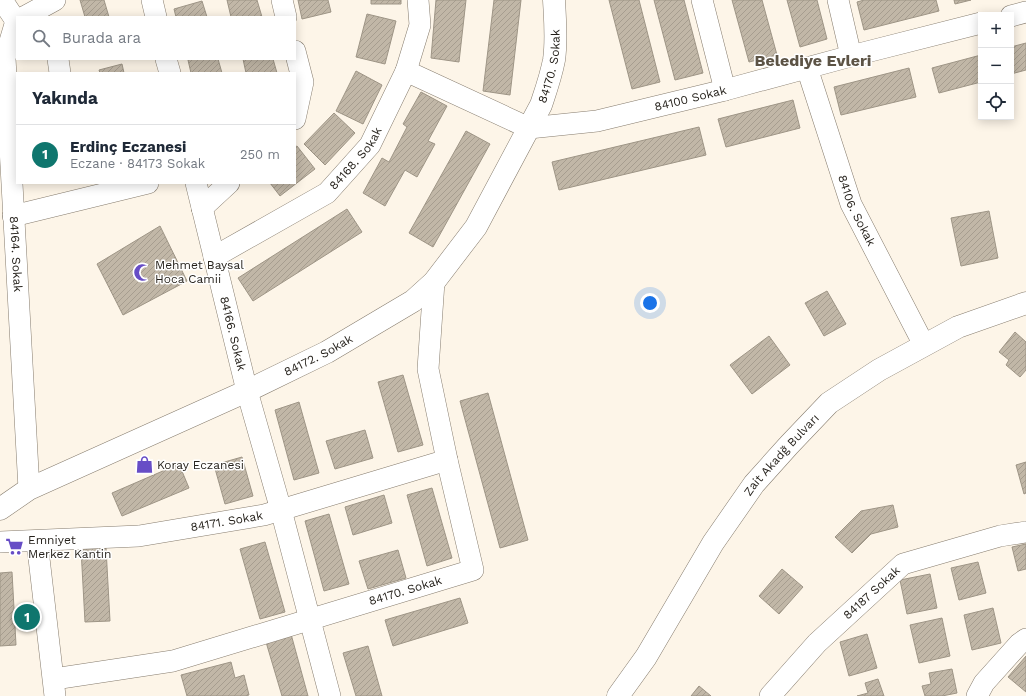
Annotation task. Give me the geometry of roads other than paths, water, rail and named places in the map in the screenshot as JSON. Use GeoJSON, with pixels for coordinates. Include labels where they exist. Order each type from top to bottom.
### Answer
{"type":"FeatureCollection","features":[{"type":"Feature","properties":{"kind":"main road","name":"84170. Sokak"},"geometry":{"type":"LineString","coordinates":[[529,128],[541,105],[549,84],[554,59],[554,0]]}},
{"type":"Feature","properties":{"kind":"main road","name":"84172. Sokak"},"geometry":{"type":"LineString","coordinates":[[0,509],[29,489],[327,352],[414,301],[434,282],[476,227],[529,128]]}},
{"type":"Feature","properties":{"kind":"main road","name":"Zait Akadğ Bulvarı"},"geometry":{"type":"LineString","coordinates":[[618,696],[646,657],[713,543],[754,484],[829,403],[879,370],[958,327],[1026,303]]}},
{"type":"Feature","properties":{"kind":"street"},"geometry":{"type":"LineString","coordinates":[[2,0],[16,20]]}},
{"type":"Feature","properties":{"kind":"street"},"geometry":{"type":"LineString","coordinates":[[152,0],[156,16]]}},
{"type":"Feature","properties":{"kind":"street"},"geometry":{"type":"LineString","coordinates":[[282,0],[286,16]]}},
{"type":"Feature","properties":{"kind":"street","name":"84168. Sokak"},"geometry":{"type":"LineString","coordinates":[[214,257],[327,193],[370,145],[406,71],[420,25],[418,0]]}},
{"type":"Feature","properties":{"kind":"street"},"geometry":{"type":"LineString","coordinates":[[702,0],[725,90]]}},
{"type":"Feature","properties":{"kind":"street"},"geometry":{"type":"LineString","coordinates":[[838,0],[851,56]]}},
{"type":"Feature","properties":{"kind":"street"},"geometry":{"type":"LineString","coordinates":[[27,16],[53,6]]}},
{"type":"Feature","properties":{"kind":"street"},"geometry":{"type":"LineString","coordinates":[[0,12],[16,20]]}},
{"type":"Feature","properties":{"kind":"street"},"geometry":{"type":"LineString","coordinates":[[1014,15],[1026,12]]}},
{"type":"Feature","properties":{"kind":"street","name":"84164. Sokak"},"geometry":{"type":"LineString","coordinates":[[16,24],[4,58],[29,489]]}},
{"type":"Feature","properties":{"kind":"street","name":"84100 Sokak"},"geometry":{"type":"LineString","coordinates":[[529,128],[597,121],[725,90],[978,24]]}},
{"type":"Feature","properties":{"kind":"street"},"geometry":{"type":"LineString","coordinates":[[296,55],[303,82],[296,114]]}},
{"type":"Feature","properties":{"kind":"street"},"geometry":{"type":"LineString","coordinates":[[58,60],[60,72]]}},
{"type":"Feature","properties":{"kind":"street"},"geometry":{"type":"LineString","coordinates":[[166,60],[170,72]]}},
{"type":"Feature","properties":{"kind":"street","name":"84106. Sokak"},"geometry":{"type":"LineString","coordinates":[[807,68],[851,204],[924,345]]}},
{"type":"Feature","properties":{"kind":"street"},"geometry":{"type":"LineString","coordinates":[[406,71],[529,128]]}},
{"type":"Feature","properties":{"kind":"street"},"geometry":{"type":"LineString","coordinates":[[13,216],[75,191],[139,184]]}},
{"type":"Feature","properties":{"kind":"street","name":"84166. Sokak"},"geometry":{"type":"LineString","coordinates":[[196,184],[247,390],[281,510],[330,696]]}},
{"type":"Feature","properties":{"kind":"street"},"geometry":{"type":"LineString","coordinates":[[202,208],[228,184]]}},
{"type":"Feature","properties":{"kind":"street","name":"84170. Sokak"},"geometry":{"type":"LineString","coordinates":[[54,688],[173,661],[473,570],[447,460],[428,369],[434,282]]}},
{"type":"Feature","properties":{"kind":"street","name":"84171. Sokak"},"geometry":{"type":"LineString","coordinates":[[0,542],[139,536],[264,514],[447,460]]}},
{"type":"Feature","properties":{"kind":"street","name":"84187 Sokak"},"geometry":{"type":"LineString","coordinates":[[770,696],[816,643],[903,564],[1000,536],[1026,532]]}},
{"type":"Feature","properties":{"kind":"street"},"geometry":{"type":"LineString","coordinates":[[37,541],[54,688]]}},
{"type":"Feature","properties":{"kind":"street"},"geometry":{"type":"LineString","coordinates":[[977,696],[984,682],[1018,644],[1026,639]]}},
{"type":"Feature","properties":{"kind":"place","name":"Mehmet Baysal Hoca Camii"},"geometry":{"type":"Point","coordinates":[142,272]}},
{"type":"Feature","properties":{"kind":"place","name":"Koray Eczanesi"},"geometry":{"type":"Point","coordinates":[144,465]}},
{"type":"Feature","properties":{"kind":"place","name":"Emniyet Merkez Kantin"},"geometry":{"type":"Point","coordinates":[15,547]}},
{"type":"Feature","properties":{"kind":"place","name":"Erdinç Eczanesi"},"geometry":{"type":"Point","coordinates":[27,617]}},
{"type":"Feature","properties":{"kind":"district","name":"Belediye Evleri"},"geometry":{"type":"Point","coordinates":[813,60]}}]}
